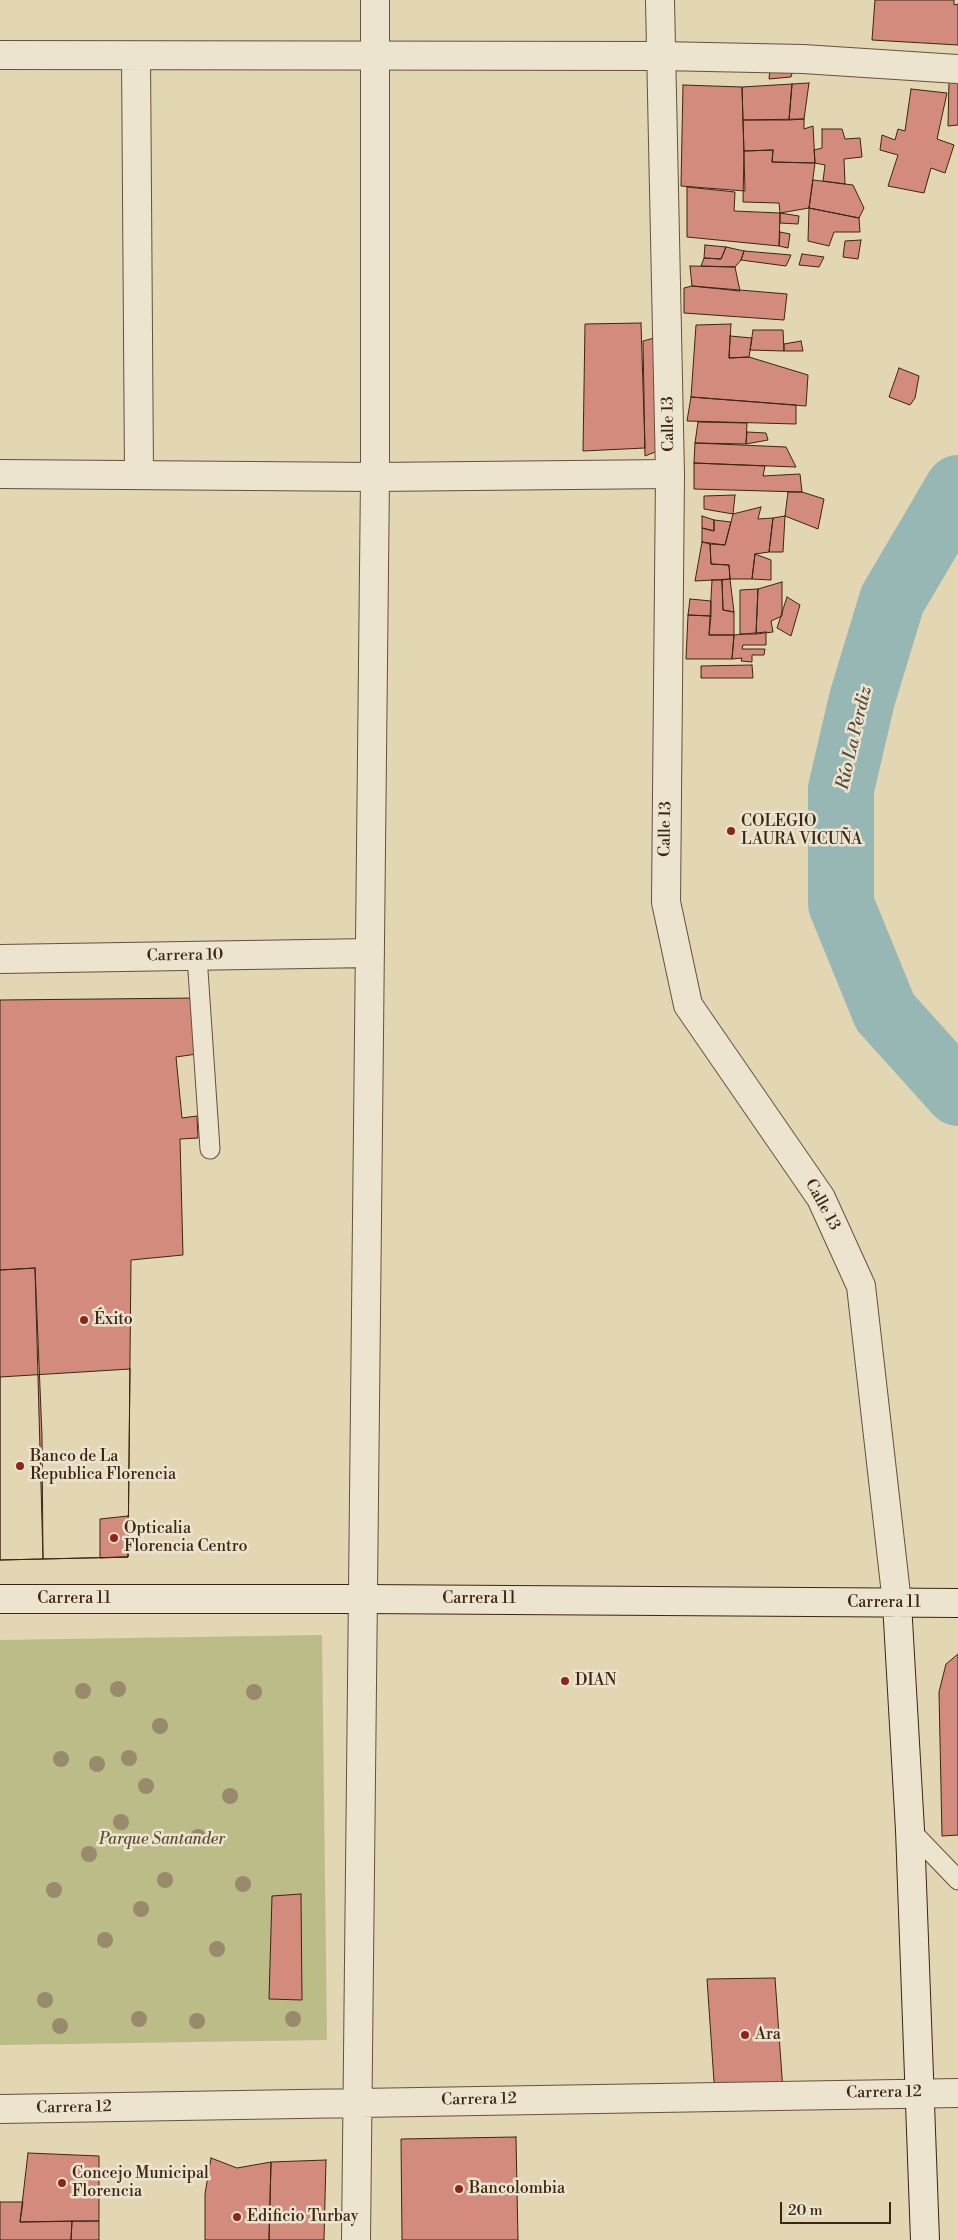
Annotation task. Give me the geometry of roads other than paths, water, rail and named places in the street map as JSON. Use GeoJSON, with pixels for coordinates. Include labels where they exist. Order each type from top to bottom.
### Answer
{"type":"FeatureCollection","features":[{"type":"Feature","properties":{"kind":"street"},"geometry":{"type":"LineString","coordinates":[[356,2240],[375,477],[375,0]]}},
{"type":"Feature","properties":{"kind":"street","name":"Calle 13"},"geometry":{"type":"LineString","coordinates":[[660,0],[670,474],[666,902],[688,1005],[821,1198],[861,1286],[897,1603],[910,1830],[925,2240]]}},
{"type":"Feature","properties":{"kind":"street"},"geometry":{"type":"LineString","coordinates":[[0,55],[660,56],[803,59],[958,69]]}},
{"type":"Feature","properties":{"kind":"street"},"geometry":{"type":"LineString","coordinates":[[136,56],[140,475]]}},
{"type":"Feature","properties":{"kind":"street"},"geometry":{"type":"LineString","coordinates":[[0,474],[375,477],[670,474]]}},
{"type":"Feature","properties":{"kind":"street","name":"Carrera 10"},"geometry":{"type":"LineString","coordinates":[[0,959],[370,953]]}},
{"type":"Feature","properties":{"kind":"street","name":"Carrera 11"},"geometry":{"type":"LineString","coordinates":[[0,1600],[363,1598],[958,1603]]}},
{"type":"Feature","properties":{"kind":"street","name":"Carrera 12"},"geometry":{"type":"LineString","coordinates":[[0,2110],[358,2102],[958,2093]]}},
{"type":"Feature","properties":{"kind":"lane"},"geometry":{"type":"LineString","coordinates":[[198,956],[210,1149]]}},
{"type":"Feature","properties":{"kind":"lane"},"geometry":{"type":"LineString","coordinates":[[910,1830],[958,1880]]}},
{"type":"Feature","properties":{"kind":"waterway","name":"Río La Perdiz"},"geometry":{"type":"LineString","coordinates":[[958,488],[892,600],[862,699],[841,789],[841,904],[885,1012],[958,1093]]}},
{"type":"Feature","properties":{"kind":"place","name":"COLEGIO LAURA VICUÑA"},"geometry":{"type":"Point","coordinates":[731,831]}},
{"type":"Feature","properties":{"kind":"place","name":"Éxito"},"geometry":{"type":"Point","coordinates":[84,1320]}},
{"type":"Feature","properties":{"kind":"place","name":"Banco de La Republica Florencia"},"geometry":{"type":"Point","coordinates":[20,1466]}},
{"type":"Feature","properties":{"kind":"place","name":"Opticalia Florencia Centro"},"geometry":{"type":"Point","coordinates":[114,1538]}},
{"type":"Feature","properties":{"kind":"place","name":"DIAN"},"geometry":{"type":"Point","coordinates":[565,1681]}},
{"type":"Feature","properties":{"kind":"place","name":"Ara"},"geometry":{"type":"Point","coordinates":[745,2035]}},
{"type":"Feature","properties":{"kind":"place","name":"Concejo Municipal Florencia"},"geometry":{"type":"Point","coordinates":[62,2183]}},
{"type":"Feature","properties":{"kind":"place","name":"Bancolombia"},"geometry":{"type":"Point","coordinates":[459,2189]}},
{"type":"Feature","properties":{"kind":"place","name":"Edificio Turbay"},"geometry":{"type":"Point","coordinates":[237,2217]}},
{"type":"Feature","properties":{"kind":"park label","name":"Parque Santander"},"geometry":{"type":"Point","coordinates":[162,1840]}}]}
